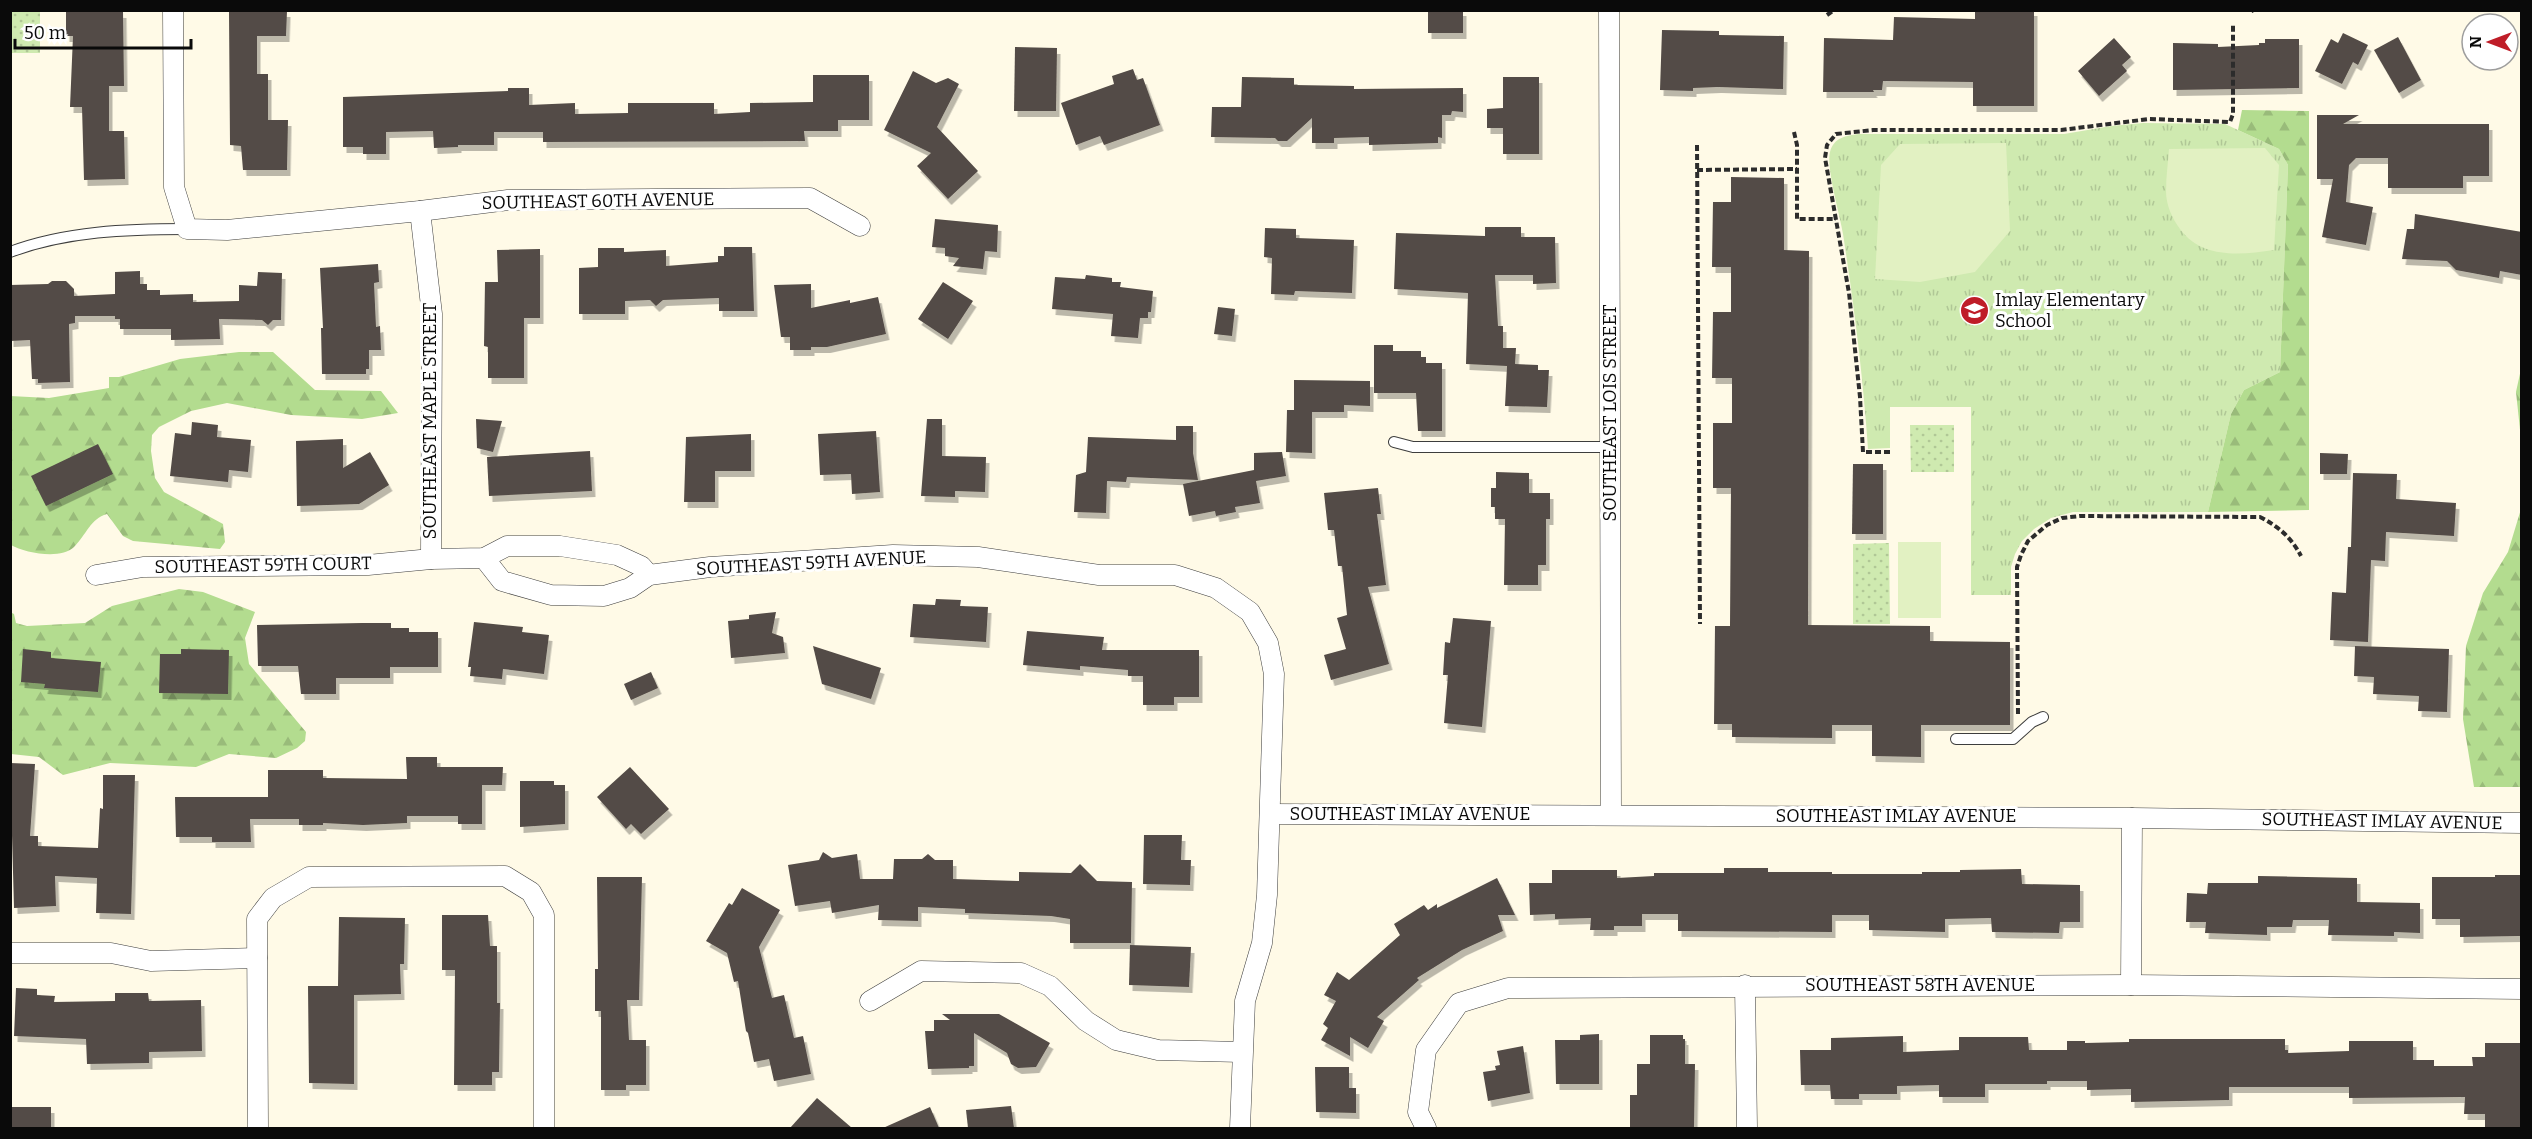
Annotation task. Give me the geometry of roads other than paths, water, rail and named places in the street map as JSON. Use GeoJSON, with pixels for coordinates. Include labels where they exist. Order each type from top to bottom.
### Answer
{"type":"FeatureCollection","features":[{"type":"Feature","properties":{"kind":"street"},"geometry":{"type":"LineString","coordinates":[[173,10],[174,187],[187,229]]}},
{"type":"Feature","properties":{"kind":"street","name":"SOUTHEAST LOIS STREET"},"geometry":{"type":"LineString","coordinates":[[1609,10],[1611,815]]}},
{"type":"Feature","properties":{"kind":"street","name":"SOUTHEAST 60TH AVENUE"},"geometry":{"type":"LineString","coordinates":[[187,229],[227,230],[508,200],[810,198],[860,226]]}},
{"type":"Feature","properties":{"kind":"street","name":"SOUTHEAST MAPLE STREET"},"geometry":{"type":"LineString","coordinates":[[420,211],[432,314],[431,559]]}},
{"type":"Feature","properties":{"kind":"street"},"geometry":{"type":"LineString","coordinates":[[431,559],[484,558],[507,546],[560,546],[617,555],[641,566],[649,575]]}},
{"type":"Feature","properties":{"kind":"street","name":"SOUTHEAST 59TH AVENUE"},"geometry":{"type":"LineString","coordinates":[[484,558],[502,581],[551,595],[604,596],[630,588],[649,575],[710,567],[893,555],[978,557],[1099,575],[1175,575],[1216,588],[1250,612],[1268,643],[1274,674],[1270,814]]}},
{"type":"Feature","properties":{"kind":"street","name":"SOUTHEAST 59TH COURT"},"geometry":{"type":"LineString","coordinates":[[96,575],[143,567],[368,566],[431,559]]}},
{"type":"Feature","properties":{"kind":"street"},"geometry":{"type":"LineString","coordinates":[[1240,1128],[1241,1052],[1245,1001],[1263,933],[1270,814]]}},
{"type":"Feature","properties":{"kind":"street","name":"SOUTHEAST IMLAY AVENUE"},"geometry":{"type":"LineString","coordinates":[[1270,814],[2132,818],[2522,823]]}},
{"type":"Feature","properties":{"kind":"street"},"geometry":{"type":"LineString","coordinates":[[2131,985],[2132,818]]}},
{"type":"Feature","properties":{"kind":"street"},"geometry":{"type":"LineString","coordinates":[[258,1128],[257,919],[273,898],[309,877],[505,876],[531,892],[544,915],[544,1128]]}},
{"type":"Feature","properties":{"kind":"street"},"geometry":{"type":"LineString","coordinates":[[10,953],[111,953],[151,960],[257,958]]}},
{"type":"Feature","properties":{"kind":"street"},"geometry":{"type":"LineString","coordinates":[[870,1001],[921,971],[1021,973],[1050,986],[1086,1021],[1116,1040],[1158,1050],[1241,1052]]}},
{"type":"Feature","properties":{"kind":"street"},"geometry":{"type":"LineString","coordinates":[[1745,985],[1746,1128]]}},
{"type":"Feature","properties":{"kind":"street","name":"SOUTHEAST 58TH AVENUE"},"geometry":{"type":"LineString","coordinates":[[1426,1128],[1418,1112],[1426,1050],[1459,1003],[1508,988],[1745,985],[2131,985],[2522,989]]}},
{"type":"Feature","properties":{"kind":"lane"},"geometry":{"type":"LineString","coordinates":[[10,252],[35,243],[127,229],[187,229]]}},
{"type":"Feature","properties":{"kind":"lane"},"geometry":{"type":"LineString","coordinates":[[1394,442],[1413,447],[1610,447]]}},
{"type":"Feature","properties":{"kind":"lane"},"geometry":{"type":"LineString","coordinates":[[1956,739],[2013,739],[2032,722],[2043,717]]}},
{"type":"Feature","properties":{"kind":"place","name":"Imlay Elementary School"},"geometry":{"type":"Point","coordinates":[1974,310]}}]}
